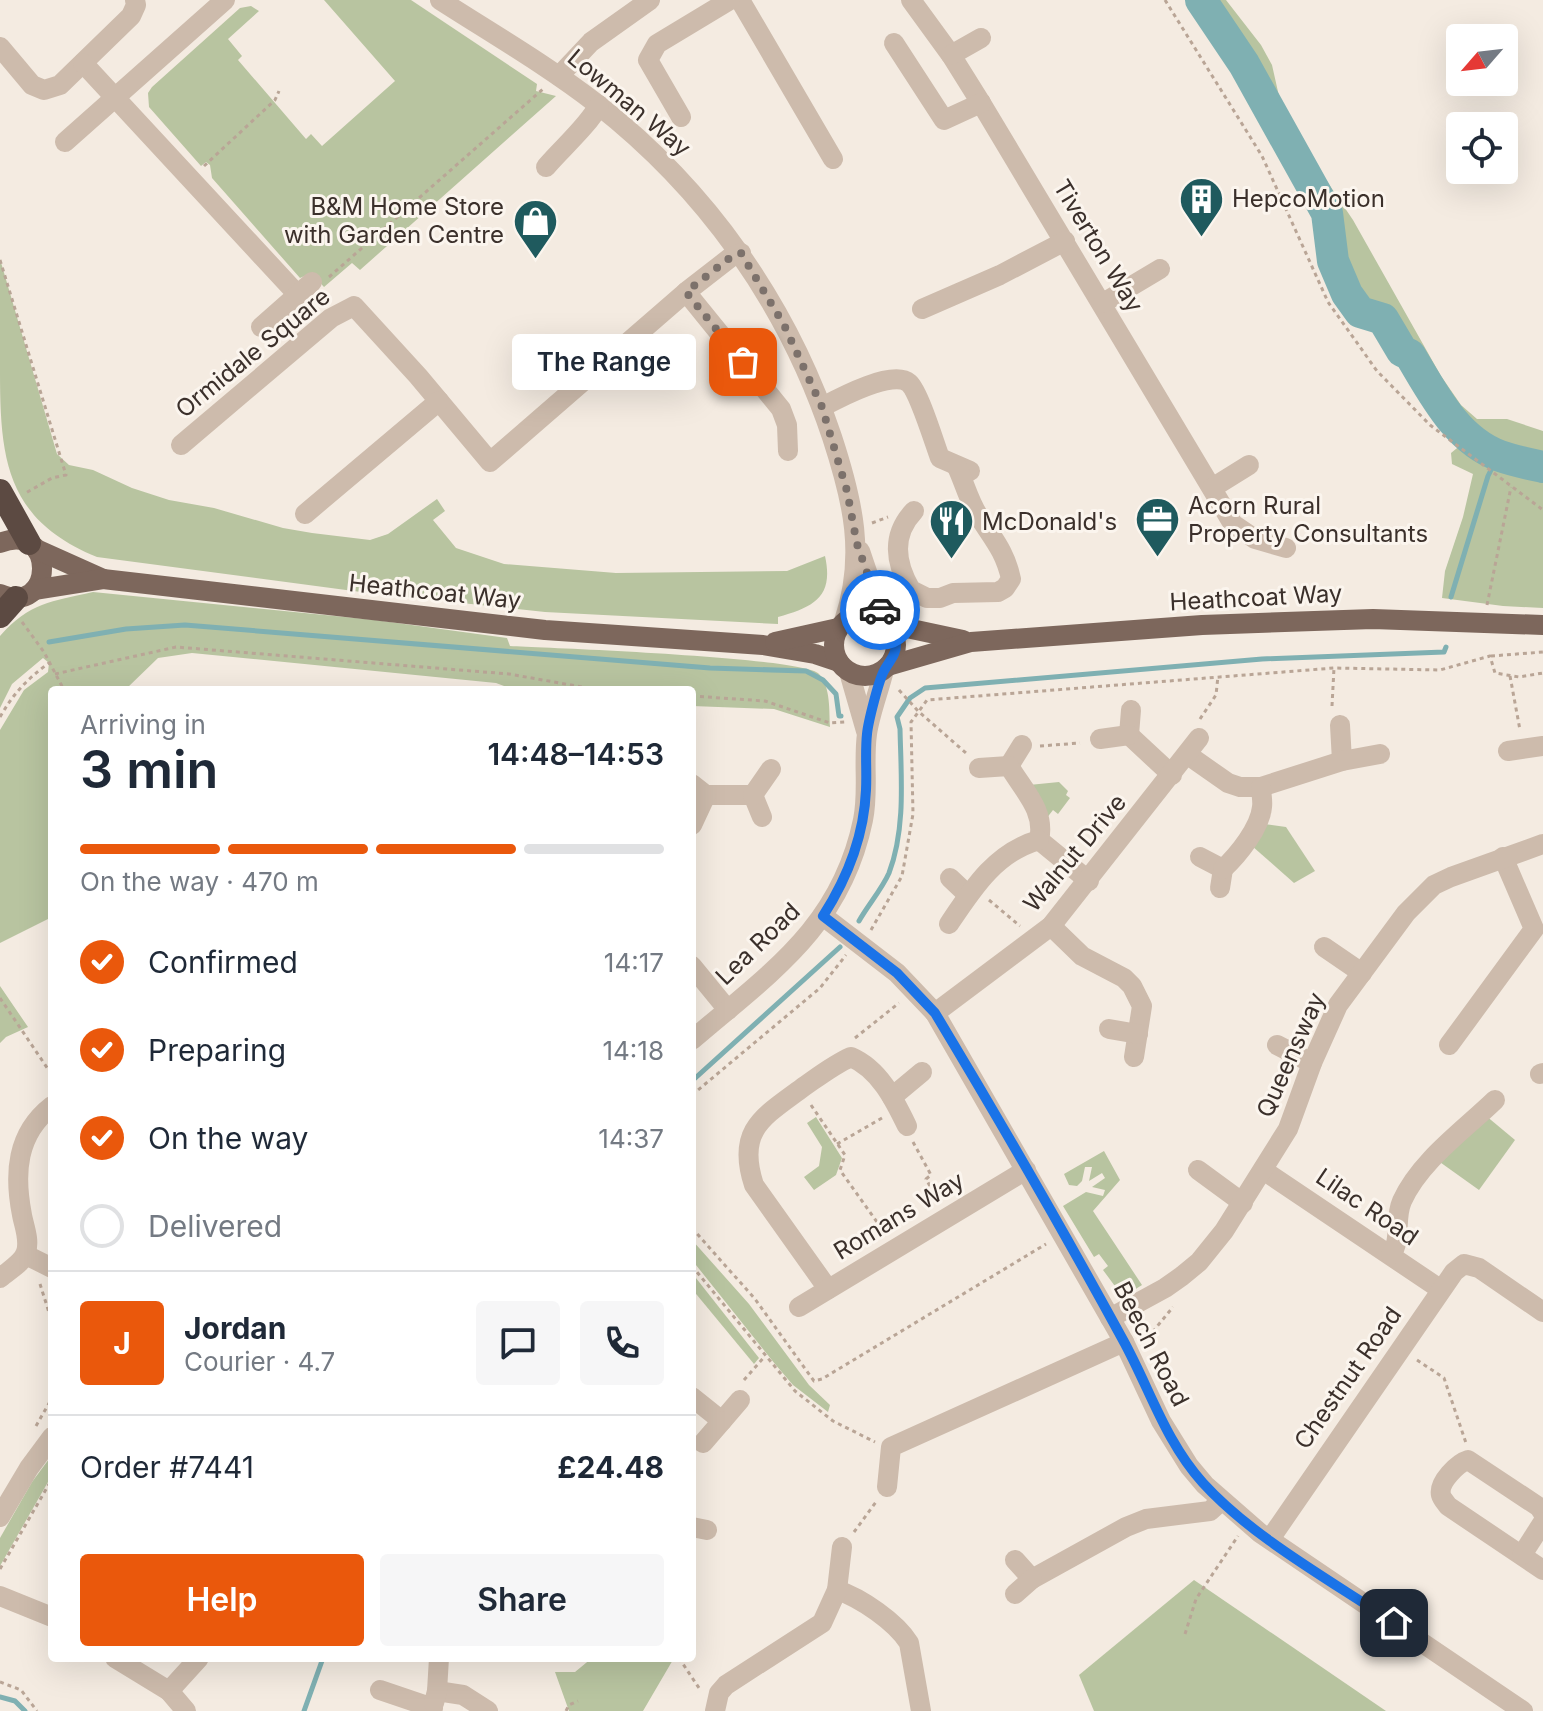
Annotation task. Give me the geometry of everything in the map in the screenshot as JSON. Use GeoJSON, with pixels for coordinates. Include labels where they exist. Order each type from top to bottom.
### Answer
{"type":"FeatureCollection","features":[{"type":"Feature","properties":{"kind":"highway"},"geometry":{"type":"LineString","coordinates":[[11,494],[33,546]]}},
{"type":"Feature","properties":{"kind":"main road"},"geometry":{"type":"LineString","coordinates":[[0,543],[11,539],[33,546],[44,565],[40,583],[14,604]]}},
{"type":"Feature","properties":{"kind":"main road","name":"Heathcoat Way"},"geometry":{"type":"LineString","coordinates":[[33,546],[103,579],[545,630],[763,645],[815,654],[844,667]]}},
{"type":"Feature","properties":{"kind":"main road","name":"Heathcoat Way"},"geometry":{"type":"LineString","coordinates":[[14,604],[103,579]]}},
{"type":"Feature","properties":{"kind":"main road"},"geometry":{"type":"LineString","coordinates":[[863,613],[886,622],[896,641],[896,650],[886,668],[867,676],[844,667],[833,645],[841,625],[863,613]]}},
{"type":"Feature","properties":{"kind":"main road","name":"Heathcoat Way"},"geometry":{"type":"LineString","coordinates":[[886,668],[971,642],[1290,620],[1543,625]]}},
{"type":"Feature","properties":{"kind":"main road","name":"Heathcoat Way"},"geometry":{"type":"LineString","coordinates":[[886,622],[971,642]]}},
{"type":"Feature","properties":{"kind":"main road","name":"Heathcoat Way"},"geometry":{"type":"LineString","coordinates":[[763,645],[841,625]]}},
{"type":"Feature","properties":{"kind":"street"},"geometry":{"type":"LineString","coordinates":[[0,47],[32,85],[44,90],[60,85],[131,16],[135,0]]}},
{"type":"Feature","properties":{"kind":"street","name":"Lowman Way"},"geometry":{"type":"LineString","coordinates":[[440,0],[599,105],[659,157],[741,253],[784,325],[822,407],[844,478],[857,544],[886,622]]}},
{"type":"Feature","properties":{"kind":"street"},"geometry":{"type":"LineString","coordinates":[[556,74],[591,42],[650,0]]}},
{"type":"Feature","properties":{"kind":"street"},"geometry":{"type":"LineString","coordinates":[[681,117],[648,60],[657,44],[730,0]]}},
{"type":"Feature","properties":{"kind":"street"},"geometry":{"type":"LineString","coordinates":[[740,0],[833,159]]}},
{"type":"Feature","properties":{"kind":"street"},"geometry":{"type":"LineString","coordinates":[[65,142],[116,98],[212,4]]}},
{"type":"Feature","properties":{"kind":"street","name":"Tiverton Way"},"geometry":{"type":"LineString","coordinates":[[922,4],[1233,524],[1255,539],[1286,548]]}},
{"type":"Feature","properties":{"kind":"street"},"geometry":{"type":"LineString","coordinates":[[951,55],[981,38]]}},
{"type":"Feature","properties":{"kind":"street"},"geometry":{"type":"LineString","coordinates":[[894,43],[944,120],[981,103]]}},
{"type":"Feature","properties":{"kind":"street"},"geometry":{"type":"LineString","coordinates":[[83,63],[190,180],[305,289],[261,327]]}},
{"type":"Feature","properties":{"kind":"street"},"geometry":{"type":"LineString","coordinates":[[546,167],[575,133],[591,121],[599,105]]}},
{"type":"Feature","properties":{"kind":"street"},"geometry":{"type":"LineString","coordinates":[[922,309],[1000,275],[1065,241]]}},
{"type":"Feature","properties":{"kind":"street","name":"Ormidale Square"},"geometry":{"type":"LineString","coordinates":[[181,445],[331,318],[354,306],[490,462],[686,292],[731,257],[741,253]]}},
{"type":"Feature","properties":{"kind":"street"},"geometry":{"type":"LineString","coordinates":[[1103,303],[1160,269]]}},
{"type":"Feature","properties":{"kind":"street"},"geometry":{"type":"LineString","coordinates":[[686,292],[781,409],[787,425],[788,451]]}},
{"type":"Feature","properties":{"kind":"street"},"geometry":{"type":"LineString","coordinates":[[822,407],[870,385],[893,378],[903,379],[914,390],[949,462],[1007,561],[1011,579],[1005,588],[998,592],[953,593],[940,598],[927,598],[911,590],[899,561],[900,527],[914,511]]}},
{"type":"Feature","properties":{"kind":"street"},"geometry":{"type":"LineString","coordinates":[[305,514],[439,401]]}},
{"type":"Feature","properties":{"kind":"street"},"geometry":{"type":"LineString","coordinates":[[1212,488],[1249,465]]}},
{"type":"Feature","properties":{"kind":"street","name":"Lowman Way"},"geometry":{"type":"LineString","coordinates":[[841,625],[852,599],[857,544]]}},
{"type":"Feature","properties":{"kind":"street","name":"Lea Road"},"geometry":{"type":"LineString","coordinates":[[696,1037],[782,964],[823,916],[855,857],[864,816],[859,728],[844,667]]}},
{"type":"Feature","properties":{"kind":"street","name":"Lea Road"},"geometry":{"type":"LineString","coordinates":[[859,728],[886,668]]}},
{"type":"Feature","properties":{"kind":"street"},"geometry":{"type":"LineString","coordinates":[[1129,735],[1131,710]]}},
{"type":"Feature","properties":{"kind":"street"},"geometry":{"type":"LineString","coordinates":[[1340,725],[1342,761]]}},
{"type":"Feature","properties":{"kind":"street"},"geometry":{"type":"LineString","coordinates":[[1100,739],[1129,735]]}},
{"type":"Feature","properties":{"kind":"street"},"geometry":{"type":"LineString","coordinates":[[1129,735],[1172,775]]}},
{"type":"Feature","properties":{"kind":"street"},"geometry":{"type":"LineString","coordinates":[[1009,766],[1022,745]]}},
{"type":"Feature","properties":{"kind":"street"},"geometry":{"type":"LineString","coordinates":[[1194,747],[1228,783],[1240,787],[1261,787],[1342,761],[1380,754]]}},
{"type":"Feature","properties":{"kind":"street","name":"Walnut Drive"},"geometry":{"type":"LineString","coordinates":[[935,1013],[1051,926],[1194,747]]}},
{"type":"Feature","properties":{"kind":"street"},"geometry":{"type":"LineString","coordinates":[[979,768],[1009,766]]}},
{"type":"Feature","properties":{"kind":"street"},"geometry":{"type":"LineString","coordinates":[[1009,766],[1037,808],[1041,831],[1039,840]]}},
{"type":"Feature","properties":{"kind":"street"},"geometry":{"type":"LineString","coordinates":[[753,795],[771,769]]}},
{"type":"Feature","properties":{"kind":"street"},"geometry":{"type":"LineString","coordinates":[[1200,857],[1222,879],[1258,821],[1262,807],[1261,787]]}},
{"type":"Feature","properties":{"kind":"street"},"geometry":{"type":"LineString","coordinates":[[699,790],[753,795]]}},
{"type":"Feature","properties":{"kind":"street"},"geometry":{"type":"LineString","coordinates":[[753,795],[762,817]]}},
{"type":"Feature","properties":{"kind":"street"},"geometry":{"type":"LineString","coordinates":[[1039,840],[1089,881]]}},
{"type":"Feature","properties":{"kind":"street"},"geometry":{"type":"LineString","coordinates":[[949,924],[971,891],[1007,854],[1039,840]]}},
{"type":"Feature","properties":{"kind":"street","name":"Queensway"},"geometry":{"type":"LineString","coordinates":[[1110,1318],[1182,1276],[1199,1262],[1224,1231],[1288,1129],[1312,1063],[1338,1005],[1406,913],[1434,885],[1461,872],[1543,844]]}},
{"type":"Feature","properties":{"kind":"street"},"geometry":{"type":"LineString","coordinates":[[1449,1045],[1539,928],[1503,857]]}},
{"type":"Feature","properties":{"kind":"street"},"geometry":{"type":"LineString","coordinates":[[950,878],[971,891]]}},
{"type":"Feature","properties":{"kind":"street","name":"Beech Road"},"geometry":{"type":"LineString","coordinates":[[823,916],[859,942],[915,991],[935,1013],[1129,1352],[1175,1447],[1205,1485],[1248,1524],[1523,1711]]}},
{"type":"Feature","properties":{"kind":"street"},"geometry":{"type":"LineString","coordinates":[[1051,926],[1082,956],[1124,978],[1132,986],[1142,1006],[1134,1057]]}},
{"type":"Feature","properties":{"kind":"street"},"geometry":{"type":"LineString","coordinates":[[1324,947],[1362,973]]}},
{"type":"Feature","properties":{"kind":"street"},"geometry":{"type":"LineString","coordinates":[[696,971],[728,1010]]}},
{"type":"Feature","properties":{"kind":"street"},"geometry":{"type":"LineString","coordinates":[[1109,1029],[1138,1034]]}},
{"type":"Feature","properties":{"kind":"street"},"geometry":{"type":"LineString","coordinates":[[1277,1045],[1312,1063]]}},
{"type":"Feature","properties":{"kind":"street"},"geometry":{"type":"LineString","coordinates":[[828,1289],[754,1185],[748,1150],[753,1133],[762,1116],[851,1057],[865,1064],[899,1111],[922,1072]]}},
{"type":"Feature","properties":{"kind":"street"},"geometry":{"type":"LineString","coordinates":[[1391,1255],[1397,1247],[1401,1202],[1425,1167],[1495,1100]]}},
{"type":"Feature","properties":{"kind":"street"},"geometry":{"type":"LineString","coordinates":[[0,1278],[38,1261],[28,1243],[17,1190],[17,1170],[26,1137],[34,1123],[48,1110]]}},
{"type":"Feature","properties":{"kind":"street","name":"Romans Way"},"geometry":{"type":"LineString","coordinates":[[799,1307],[1026,1170]]}},
{"type":"Feature","properties":{"kind":"street"},"geometry":{"type":"LineString","coordinates":[[1198,1170],[1243,1203]]}},
{"type":"Feature","properties":{"kind":"street","name":"Lilac Road"},"geometry":{"type":"LineString","coordinates":[[1263,1170],[1440,1289]]}},
{"type":"Feature","properties":{"kind":"street","name":"Chestnut Road"},"geometry":{"type":"LineString","coordinates":[[1270,1539],[1440,1289],[1460,1266],[1479,1268],[1543,1312]]}},
{"type":"Feature","properties":{"kind":"street"},"geometry":{"type":"LineString","coordinates":[[887,1487],[883,1445],[1129,1352]]}},
{"type":"Feature","properties":{"kind":"street"},"geometry":{"type":"LineString","coordinates":[[696,1400],[722,1421]]}},
{"type":"Feature","properties":{"kind":"street"},"geometry":{"type":"LineString","coordinates":[[703,1443],[740,1400]]}},
{"type":"Feature","properties":{"kind":"street"},"geometry":{"type":"LineString","coordinates":[[0,1517],[48,1442]]}},
{"type":"Feature","properties":{"kind":"street"},"geometry":{"type":"LineString","coordinates":[[1543,1513],[1503,1481],[1468,1460],[1458,1463],[1441,1488],[1441,1497],[1448,1506],[1543,1570]]}},
{"type":"Feature","properties":{"kind":"street"},"geometry":{"type":"LineString","coordinates":[[1015,1594],[1032,1579],[1126,1527],[1146,1519],[1210,1511],[1221,1501]]}},
{"type":"Feature","properties":{"kind":"street"},"geometry":{"type":"LineString","coordinates":[[1522,1555],[1543,1522]]}},
{"type":"Feature","properties":{"kind":"street"},"geometry":{"type":"LineString","coordinates":[[715,1707],[719,1693],[726,1685],[822,1623],[837,1590],[842,1547]]}},
{"type":"Feature","properties":{"kind":"street"},"geometry":{"type":"LineString","coordinates":[[1015,1560],[1032,1579]]}},
{"type":"Feature","properties":{"kind":"street"},"geometry":{"type":"LineString","coordinates":[[837,1590],[866,1604],[904,1634],[909,1643],[921,1711]]}},
{"type":"Feature","properties":{"kind":"street"},"geometry":{"type":"LineString","coordinates":[[0,1596],[48,1613]]}},
{"type":"Feature","properties":{"kind":"street"},"geometry":{"type":"LineString","coordinates":[[122,1662],[169,1691],[186,1711]]}},
{"type":"Feature","properties":{"kind":"street"},"geometry":{"type":"LineString","coordinates":[[169,1691],[195,1662]]}},
{"type":"Feature","properties":{"kind":"street"},"geometry":{"type":"LineString","coordinates":[[434,1703],[439,1662]]}},
{"type":"Feature","properties":{"kind":"street"},"geometry":{"type":"LineString","coordinates":[[380,1690],[434,1703],[463,1695],[488,1711]]}},
{"type":"Feature","properties":{"kind":"path"},"geometry":{"type":"LineString","coordinates":[[1165,0],[1262,156],[1328,302],[1377,371],[1430,425],[1543,510]]}},
{"type":"Feature","properties":{"kind":"path"},"geometry":{"type":"LineString","coordinates":[[305,289],[324,282],[543,89],[556,74]]}},
{"type":"Feature","properties":{"kind":"path"},"geometry":{"type":"LineString","coordinates":[[190,180],[267,108],[279,91]]}},
{"type":"Feature","properties":{"kind":"path"},"geometry":{"type":"LineString","coordinates":[[0,260],[66,475],[11,494]]}},
{"type":"Feature","properties":{"kind":"path"},"geometry":{"type":"LineString","coordinates":[[1484,622],[1511,487]]}},
{"type":"Feature","properties":{"kind":"path"},"geometry":{"type":"LineString","coordinates":[[14,604],[62,686]]}},
{"type":"Feature","properties":{"kind":"path"},"geometry":{"type":"LineString","coordinates":[[55,674],[176,647],[509,674],[576,686]]}},
{"type":"Feature","properties":{"kind":"path"},"geometry":{"type":"LineString","coordinates":[[696,1092],[820,988],[871,931],[902,876],[913,814],[911,722],[927,700],[1334,668],[1440,670],[1490,656],[1543,652]]}},
{"type":"Feature","properties":{"kind":"path"},"geometry":{"type":"LineString","coordinates":[[1490,656],[1495,673],[1510,676],[1543,673]]}},
{"type":"Feature","properties":{"kind":"path"},"geometry":{"type":"LineString","coordinates":[[0,717],[14,693],[49,663]]}},
{"type":"Feature","properties":{"kind":"path"},"geometry":{"type":"LineString","coordinates":[[1334,668],[1332,722],[1340,725]]}},
{"type":"Feature","properties":{"kind":"path"},"geometry":{"type":"LineString","coordinates":[[1194,747],[1193,729],[1216,695],[1218,676]]}},
{"type":"Feature","properties":{"kind":"path"},"geometry":{"type":"LineString","coordinates":[[1510,676],[1525,749]]}},
{"type":"Feature","properties":{"kind":"path"},"geometry":{"type":"LineString","coordinates":[[903,694],[979,768]]}},
{"type":"Feature","properties":{"kind":"path"},"geometry":{"type":"LineString","coordinates":[[696,696],[765,701],[830,723],[859,728]]}},
{"type":"Feature","properties":{"kind":"path"},"geometry":{"type":"LineString","coordinates":[[1022,745],[1031,747],[1100,739]]}},
{"type":"Feature","properties":{"kind":"path"},"geometry":{"type":"LineString","coordinates":[[971,891],[1022,928],[1032,942]]}},
{"type":"Feature","properties":{"kind":"path"},"geometry":{"type":"LineString","coordinates":[[851,1057],[855,1037],[915,991]]}},
{"type":"Feature","properties":{"kind":"path"},"geometry":{"type":"LineString","coordinates":[[0,998],[48,1069]]}},
{"type":"Feature","properties":{"kind":"path"},"geometry":{"type":"LineString","coordinates":[[800,1089],[845,1155],[840,1170],[894,1249]]}},
{"type":"Feature","properties":{"kind":"path"},"geometry":{"type":"LineString","coordinates":[[837,1144],[899,1111],[903,1133],[907,1141],[912,1140],[931,1175],[926,1179],[948,1217]]}},
{"type":"Feature","properties":{"kind":"path"},"geometry":{"type":"LineString","coordinates":[[696,1233],[755,1299],[814,1381],[1063,1234]]}},
{"type":"Feature","properties":{"kind":"path"},"geometry":{"type":"LineString","coordinates":[[38,1261],[36,1274],[48,1310]]}},
{"type":"Feature","properties":{"kind":"path"},"geometry":{"type":"LineString","coordinates":[[696,1271],[795,1391],[833,1421],[883,1445]]}},
{"type":"Feature","properties":{"kind":"path"},"geometry":{"type":"LineString","coordinates":[[1129,1352],[1144,1354],[1155,1329],[1185,1292],[1182,1276]]}},
{"type":"Feature","properties":{"kind":"path"},"geometry":{"type":"LineString","coordinates":[[1401,1349],[1444,1378],[1464,1435],[1468,1460]]}},
{"type":"Feature","properties":{"kind":"path"},"geometry":{"type":"LineString","coordinates":[[740,1400],[736,1390],[765,1356]]}},
{"type":"Feature","properties":{"kind":"path"},"geometry":{"type":"LineString","coordinates":[[0,1569],[48,1486]]}},
{"type":"Feature","properties":{"kind":"path"},"geometry":{"type":"LineString","coordinates":[[842,1547],[887,1487]]}},
{"type":"Feature","properties":{"kind":"path"},"geometry":{"type":"LineString","coordinates":[[1185,1634],[1196,1599],[1248,1524]]}},
{"type":"Feature","properties":{"kind":"path"},"geometry":{"type":"LineString","coordinates":[[682,1662],[715,1707]]}},
{"type":"Feature","properties":{"kind":"path"},"geometry":{"type":"LineString","coordinates":[[0,1682],[21,1690],[37,1711]]}},
{"type":"Feature","properties":{"kind":"path"},"geometry":{"type":"LineString","coordinates":[[566,1711],[569,1705],[578,1701]]}},
{"type":"Feature","properties":{"kind":"green space"},"geometry":{"type":"Polygon","coordinates":[[[324,0],[411,0],[537,84],[536,91],[556,96],[360,270],[352,263],[324,287],[311,273],[300,278],[212,178],[210,165],[206,162],[201,166],[149,107],[148,93],[240,8],[251,6],[259,11],[228,39],[242,56],[238,60],[306,139],[311,134],[322,146],[395,81],[324,0]]]}},
{"type":"Feature","properties":{"kind":"green space"},"geometry":{"type":"Polygon","coordinates":[[[1207,0],[1226,0],[1261,45],[1272,65],[1281,105],[1295,134],[1353,220],[1441,376],[1461,405],[1477,419],[1507,419],[1543,431],[1543,608],[1442,598],[1445,571],[1473,474],[1452,464],[1451,453],[1462,444],[1471,429],[1455,417],[1421,358],[1380,308],[1363,301],[1342,269],[1330,210],[1315,179],[1255,70],[1207,0]]]}},
{"type":"Feature","properties":{"kind":"green space"},"geometry":{"type":"Polygon","coordinates":[[[0,259],[57,454],[69,465],[93,470],[132,488],[169,500],[214,508],[283,528],[370,540],[388,534],[437,499],[445,511],[433,520],[456,548],[504,564],[616,573],[787,571],[825,556],[827,581],[824,591],[811,604],[778,617],[778,624],[545,612],[361,592],[97,557],[43,525],[26,505],[14,483],[2,432],[0,403],[0,259]]]}},
{"type":"Feature","properties":{"kind":"green space"},"geometry":{"type":"Polygon","coordinates":[[[93,592],[375,620],[507,638],[510,646],[725,658],[803,668],[819,674],[823,679],[829,700],[830,727],[774,709],[696,706],[696,686],[504,686],[192,653],[158,658],[129,686],[48,686],[48,919],[0,943],[0,730],[24,690],[48,672],[49,663],[43,658],[12,684],[0,708],[0,636],[21,616],[53,601],[93,592]]]}},
{"type":"Feature","properties":{"kind":"green space"},"geometry":{"type":"Polygon","coordinates":[[[1059,782],[1070,798],[1058,814],[1053,810],[1046,819],[1029,785],[1059,782]]]}},
{"type":"Feature","properties":{"kind":"green space"},"geometry":{"type":"Polygon","coordinates":[[[1264,824],[1286,827],[1315,871],[1294,883],[1252,846],[1264,824]]]}},
{"type":"Feature","properties":{"kind":"green space"},"geometry":{"type":"Polygon","coordinates":[[[0,986],[28,1027],[0,1043],[0,986]]]}},
{"type":"Feature","properties":{"kind":"green space"},"geometry":{"type":"Polygon","coordinates":[[[1485,1115],[1515,1140],[1479,1190],[1437,1160],[1485,1115]]]}},
{"type":"Feature","properties":{"kind":"green space"},"geometry":{"type":"Polygon","coordinates":[[[816,1117],[842,1158],[836,1175],[814,1190],[804,1177],[819,1166],[822,1147],[807,1123],[816,1117]]]}},
{"type":"Feature","properties":{"kind":"green space"},"geometry":{"type":"Polygon","coordinates":[[[1104,1151],[1120,1180],[1093,1211],[1142,1285],[1123,1297],[1103,1270],[1108,1266],[1099,1254],[1094,1257],[1063,1206],[1086,1192],[1103,1196],[1105,1190],[1092,1187],[1105,1178],[1102,1173],[1089,1181],[1092,1167],[1085,1167],[1082,1181],[1077,1186],[1069,1185],[1064,1174],[1104,1151]]]}},
{"type":"Feature","properties":{"kind":"green space"},"geometry":{"type":"Polygon","coordinates":[[[696,1244],[749,1304],[809,1385],[830,1405],[828,1412],[793,1385],[696,1265],[696,1244]]]}},
{"type":"Feature","properties":{"kind":"green space"},"geometry":{"type":"Polygon","coordinates":[[[696,1278],[759,1358],[754,1364],[696,1294],[696,1278]]]}},
{"type":"Feature","properties":{"kind":"green space"},"geometry":{"type":"Polygon","coordinates":[[[48,1460],[48,1482],[0,1566],[0,1538],[48,1460]]]}},
{"type":"Feature","properties":{"kind":"green space"},"geometry":{"type":"Polygon","coordinates":[[[1194,1580],[1386,1711],[1094,1711],[1079,1675],[1194,1580]]]}},
{"type":"Feature","properties":{"kind":"green space"},"geometry":{"type":"Polygon","coordinates":[[[587,1662],[672,1662],[643,1711],[569,1711],[555,1672],[575,1672],[587,1662]]]}},
{"type":"Feature","properties":{"kind":"waterway"},"geometry":{"type":"LineString","coordinates":[[1201,0],[1244,64],[1327,213],[1333,261],[1347,294],[1360,312],[1383,319],[1447,414],[1471,439],[1500,456],[1543,467]]}},
{"type":"Feature","properties":{"kind":"waterway"},"geometry":{"type":"LineString","coordinates":[[1451,597],[1488,476],[1498,456]]}},
{"type":"Feature","properties":{"kind":"waterway"},"geometry":{"type":"LineString","coordinates":[[49,642],[126,629],[185,625],[710,668],[806,671],[823,680],[836,694],[841,716]]}},
{"type":"Feature","properties":{"kind":"waterway"},"geometry":{"type":"LineString","coordinates":[[859,921],[889,873],[898,838],[901,783],[897,717],[910,698],[925,688],[1262,659],[1444,652],[1446,647]]}},
{"type":"Feature","properties":{"kind":"waterway"},"geometry":{"type":"LineString","coordinates":[[696,1077],[840,947]]}},
{"type":"Feature","properties":{"kind":"waterway"},"geometry":{"type":"LineString","coordinates":[[304,1711],[322,1662]]}},
{"type":"Feature","properties":{"kind":"waterway"},"geometry":{"type":"LineString","coordinates":[[0,1697],[15,1701],[25,1711]]}},
{"type":"Feature","properties":{"kind":"way so far"},"geometry":{"type":"LineString","coordinates":[[743,362],[686,292],[731,257],[741,253],[784,325],[822,407],[847,491],[857,544],[880,610]]}},
{"type":"Feature","properties":{"kind":"place","name":"HepcoMotion"},"geometry":{"type":"Point","coordinates":[1201,238]}},
{"type":"Feature","properties":{"kind":"place","name":"B&M Home Store with Garden Centre"},"geometry":{"type":"Point","coordinates":[535,260]}},
{"type":"Feature","properties":{"kind":"place","name":"The Range"},"geometry":{"type":"Point","coordinates":[743,362]}},
{"type":"Feature","properties":{"kind":"place","name":"Acorn Rural Property Consultants"},"geometry":{"type":"Point","coordinates":[1157,559]}},
{"type":"Feature","properties":{"kind":"place","name":"McDonald's"},"geometry":{"type":"Point","coordinates":[951,561]}},
{"type":"Feature","properties":{"kind":"route"},"geometry":{"type":"LineString","coordinates":[[880,610],[893,632],[896,650],[884,670],[867,734],[864,816],[855,857],[823,916],[878,956],[935,1013],[1124,1342],[1161,1421],[1189,1466],[1248,1524],[1394,1623]]}}]}
